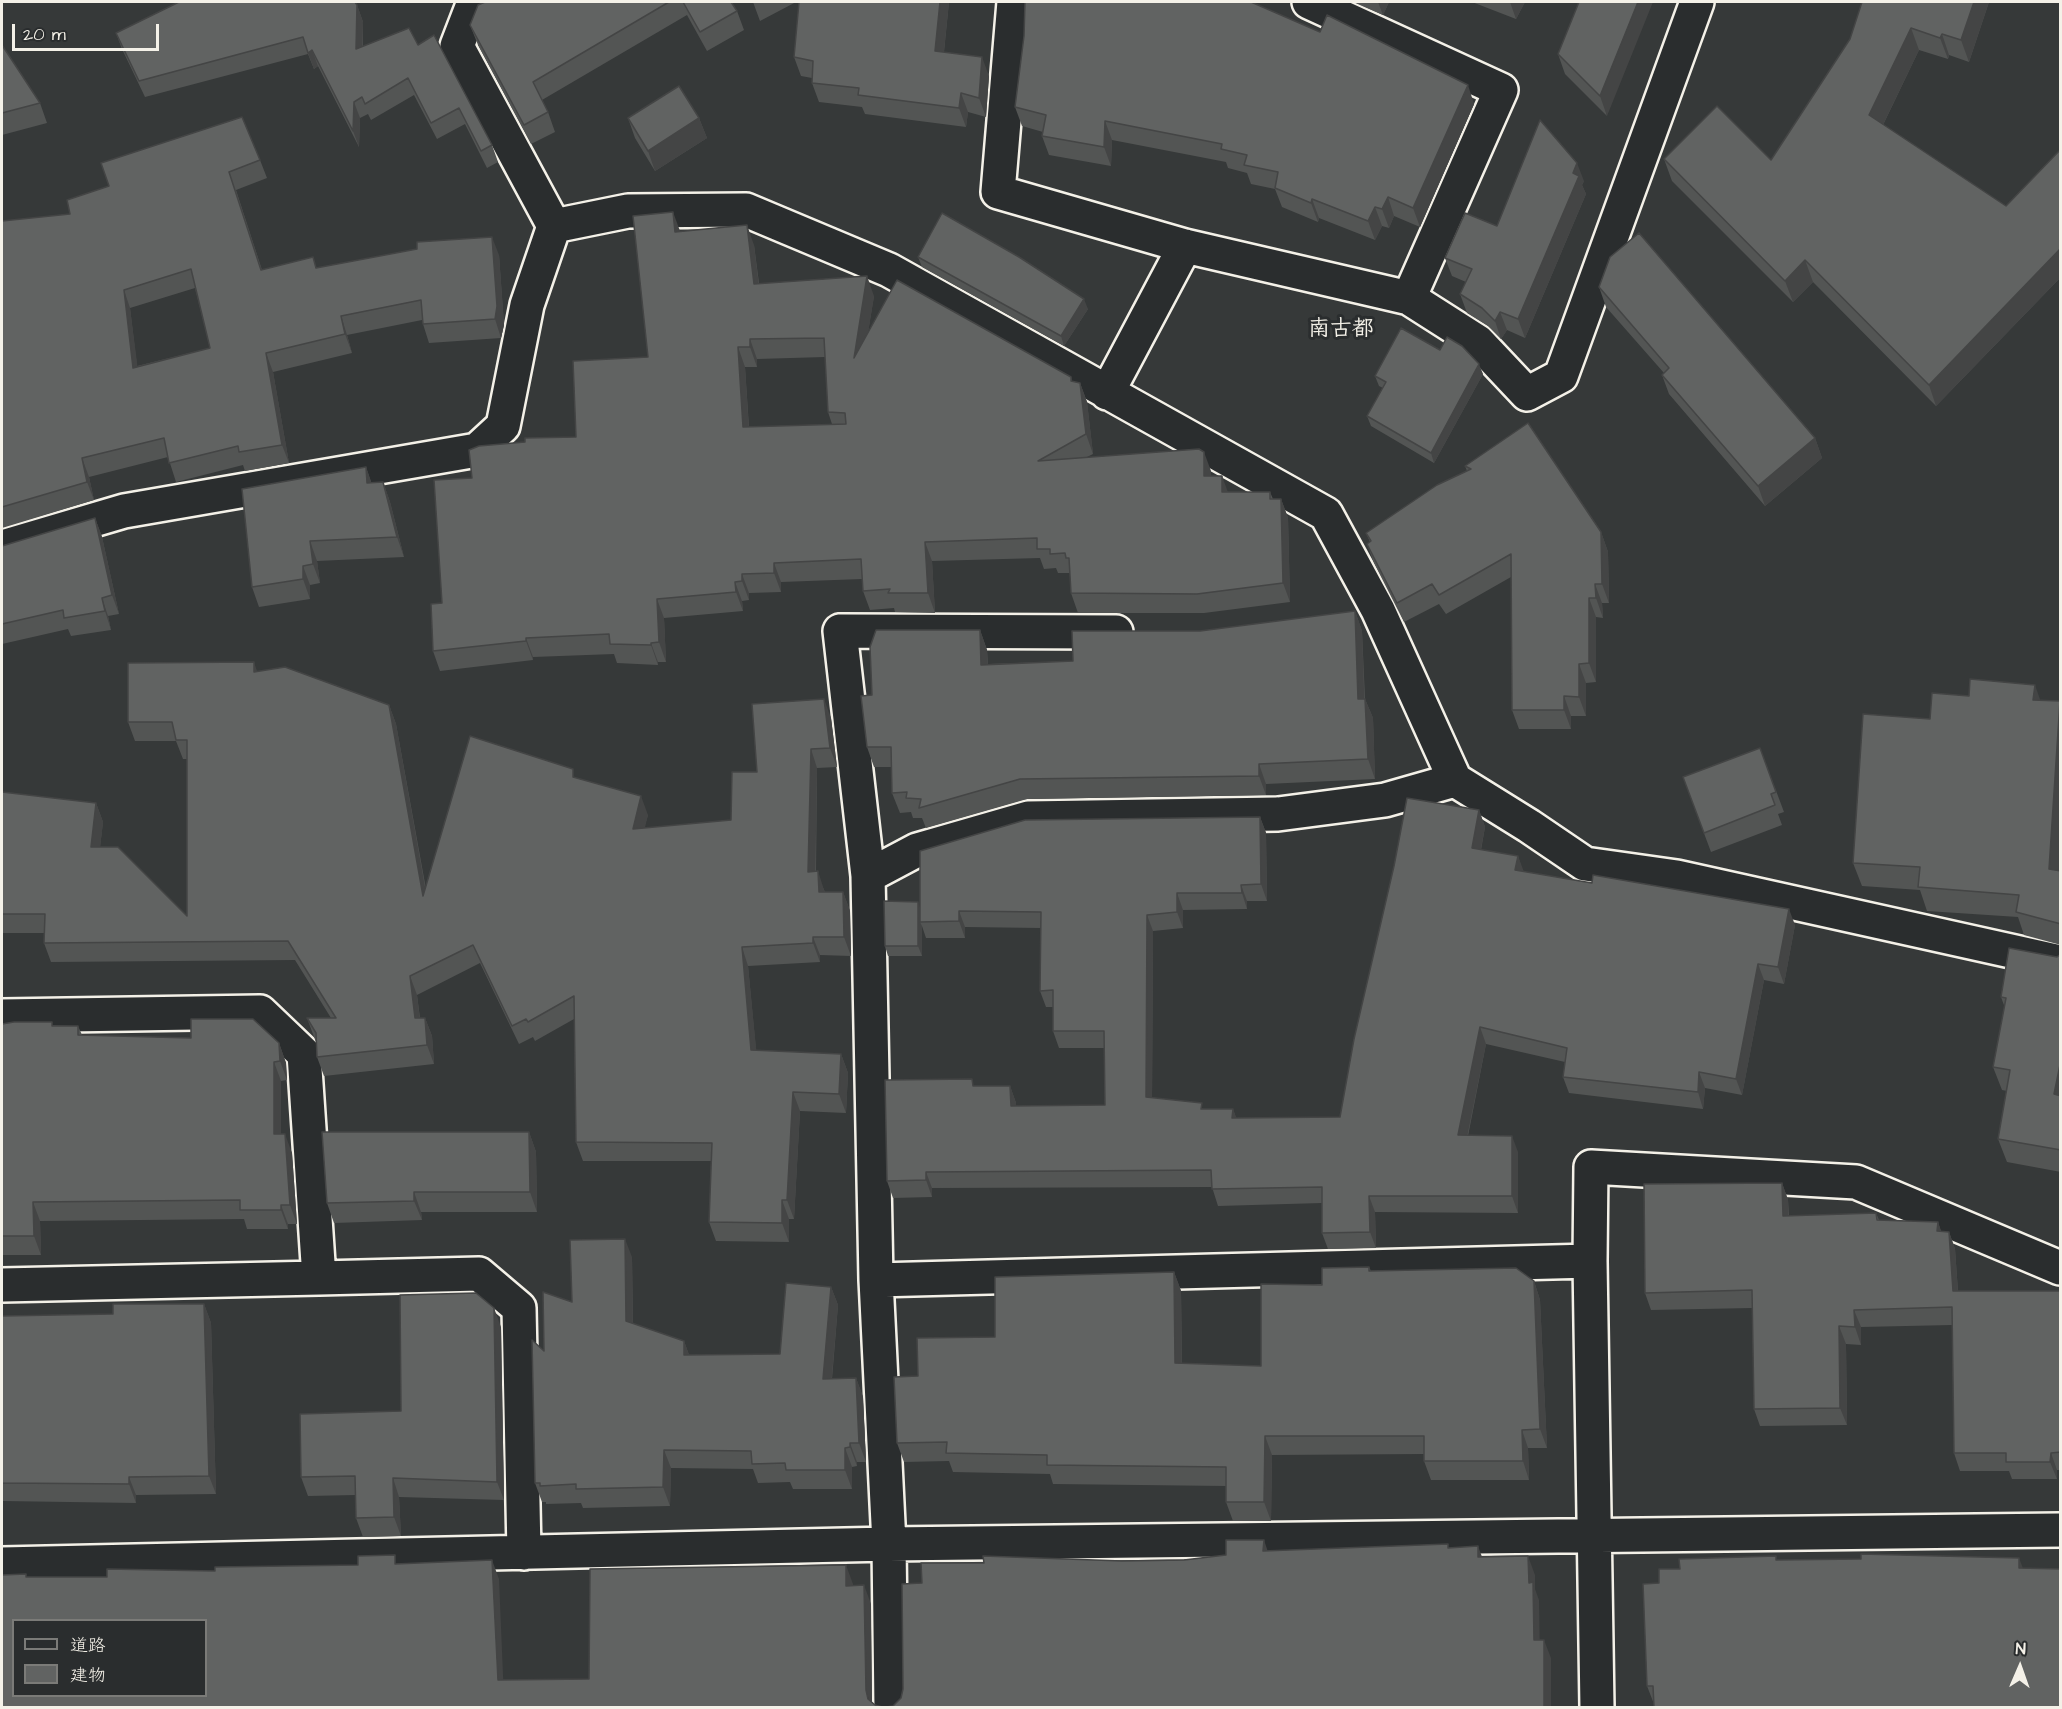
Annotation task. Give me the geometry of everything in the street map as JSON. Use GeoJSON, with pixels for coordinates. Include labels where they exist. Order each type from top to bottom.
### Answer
{"type":"FeatureCollection","features":[{"type":"Feature","properties":{"kind":"street"},"geometry":{"type":"LineString","coordinates":[[2,547],[124,511],[477,450],[503,426],[527,305],[554,226],[457,46],[474,2]]}},
{"type":"Feature","properties":{"kind":"street"},"geometry":{"type":"LineString","coordinates":[[1014,2],[998,192],[1185,246],[1409,298],[1478,342],[1527,394],[1561,376],[1697,2]]}},
{"type":"Feature","properties":{"kind":"street"},"geometry":{"type":"LineString","coordinates":[[1309,2],[1502,90],[1409,298]]}},
{"type":"Feature","properties":{"kind":"street"},"geometry":{"type":"LineString","coordinates":[[554,226],[628,211],[746,210],[890,270],[1326,514],[1378,610],[1455,780],[1585,864],[1677,878],[2061,962]]}},
{"type":"Feature","properties":{"kind":"street"},"geometry":{"type":"LineString","coordinates":[[1107,393],[1185,246]]}},
{"type":"Feature","properties":{"kind":"street"},"geometry":{"type":"LineString","coordinates":[[1343,615],[1378,610]]}},
{"type":"Feature","properties":{"kind":"street"},"geometry":{"type":"LineString","coordinates":[[891,1707],[889,1544],[876,1280],[868,876],[840,631],[1146,632]]}},
{"type":"Feature","properties":{"kind":"street"},"geometry":{"type":"LineString","coordinates":[[868,876],[917,850],[1028,818],[1278,814],[1385,800],[1455,780]]}},
{"type":"Feature","properties":{"kind":"street"},"geometry":{"type":"LineString","coordinates":[[2,1016],[260,1012],[304,1054],[319,1278]]}},
{"type":"Feature","properties":{"kind":"street"},"geometry":{"type":"LineString","coordinates":[[1597,1707],[1593,1537],[1591,1167],[1856,1182],[2061,1268]]}},
{"type":"Feature","properties":{"kind":"street"},"geometry":{"type":"LineString","coordinates":[[876,1280],[1590,1261]]}},
{"type":"Feature","properties":{"kind":"street"},"geometry":{"type":"LineString","coordinates":[[2,1285],[479,1274],[519,1308],[524,1553]]}},
{"type":"Feature","properties":{"kind":"street"},"geometry":{"type":"LineString","coordinates":[[2,1564],[889,1544],[2061,1530]]}},
{"type":"Feature","properties":{"kind":"building"},"geometry":{"type":"Polygon","coordinates":[[[179,2],[355,2],[357,5],[356,49],[409,28],[418,45],[434,35],[492,145],[481,151],[459,108],[431,123],[408,78],[365,104],[362,97],[354,102],[353,131],[312,50],[308,53],[303,37],[139,81],[116,33],[179,2]]]}},
{"type":"Feature","properties":{"kind":"building"},"geometry":{"type":"Polygon","coordinates":[[[485,2],[669,2],[533,82],[548,112],[524,125],[470,25],[478,5],[485,2]]]}},
{"type":"Feature","properties":{"kind":"building"},"geometry":{"type":"Polygon","coordinates":[[[683,2],[731,2],[737,11],[700,32],[683,2]]]}},
{"type":"Feature","properties":{"kind":"building"},"geometry":{"type":"Polygon","coordinates":[[[799,2],[940,2],[935,51],[982,57],[979,98],[961,93],[959,108],[858,95],[859,88],[812,83],[813,61],[794,57],[799,2]]]}},
{"type":"Feature","properties":{"kind":"building"},"geometry":{"type":"Polygon","coordinates":[[[1025,2],[1251,2],[1320,32],[1327,15],[1468,85],[1413,208],[1388,197],[1382,209],[1375,207],[1368,221],[1312,199],[1311,203],[1275,188],[1278,172],[1244,165],[1247,155],[1221,149],[1222,144],[1105,121],[1104,147],[1042,136],[1046,115],[1015,107],[1024,36],[1025,2]]]}},
{"type":"Feature","properties":{"kind":"building"},"geometry":{"type":"Polygon","coordinates":[[[1579,2],[1638,2],[1600,96],[1558,54],[1579,2]]]}},
{"type":"Feature","properties":{"kind":"building"},"geometry":{"type":"Polygon","coordinates":[[[1862,2],[1974,2],[1961,40],[1942,34],[1940,38],[1911,28],[1869,115],[2006,206],[2061,149],[2061,248],[1929,385],[1805,260],[1785,281],[1664,159],[1717,106],[1771,160],[1850,39],[1862,2]]]}},
{"type":"Feature","properties":{"kind":"building"},"geometry":{"type":"Polygon","coordinates":[[[2,45],[40,103],[2,113],[2,45]]]}},
{"type":"Feature","properties":{"kind":"building"},"geometry":{"type":"Polygon","coordinates":[[[679,86],[699,118],[648,151],[628,118],[679,86]]]}},
{"type":"Feature","properties":{"kind":"building"},"geometry":{"type":"Polygon","coordinates":[[[242,117],[260,160],[229,172],[261,270],[313,257],[316,268],[417,249],[417,242],[492,237],[497,306],[495,319],[423,324],[421,300],[341,316],[345,334],[266,353],[282,445],[239,452],[238,446],[169,463],[164,438],[82,458],[87,482],[2,507],[2,221],[70,214],[67,200],[109,186],[101,163],[242,117]],[[191,269],[124,290],[133,368],[210,348],[191,269]]]}},
{"type":"Feature","properties":{"kind":"building"},"geometry":{"type":"Polygon","coordinates":[[[1540,120],[1577,163],[1573,173],[1579,176],[1518,319],[1500,312],[1495,321],[1482,308],[1460,294],[1472,269],[1445,258],[1465,213],[1497,226],[1540,120]]]}},
{"type":"Feature","properties":{"kind":"building"},"geometry":{"type":"Polygon","coordinates":[[[673,212],[675,232],[747,225],[754,284],[867,276],[854,358],[897,280],[1071,377],[1071,381],[1080,383],[1086,434],[1038,461],[1199,449],[1204,452],[1204,476],[1222,476],[1222,492],[1270,492],[1270,499],[1281,499],[1283,583],[1197,594],[1071,593],[1069,558],[1066,558],[1065,553],[1050,554],[1050,549],[1037,549],[1037,538],[925,542],[928,593],[888,593],[890,589],[863,591],[861,559],[774,563],[774,573],[742,574],[742,581],[735,582],[736,592],[657,599],[659,642],[651,643],[651,645],[610,644],[609,634],[526,638],[526,641],[433,651],[431,604],[442,603],[434,480],[472,478],[469,450],[479,446],[525,442],[525,438],[576,437],[573,361],[648,357],[633,216],[673,212]],[[824,338],[750,339],[750,347],[738,347],[743,427],[846,424],[845,413],[828,412],[824,338]]]}},
{"type":"Feature","properties":{"kind":"building"},"geometry":{"type":"Polygon","coordinates":[[[942,213],[1019,257],[1084,299],[1061,336],[918,257],[942,213]]]}},
{"type":"Feature","properties":{"kind":"building"},"geometry":{"type":"Polygon","coordinates":[[[1639,233],[1815,438],[1758,486],[1662,375],[1669,368],[1599,287],[1610,257],[1639,233]]]}},
{"type":"Feature","properties":{"kind":"building"},"geometry":{"type":"Polygon","coordinates":[[[1401,328],[1440,350],[1447,337],[1462,346],[1479,364],[1431,453],[1367,416],[1386,382],[1375,376],[1401,328]]]}},
{"type":"Feature","properties":{"kind":"building"},"geometry":{"type":"Polygon","coordinates":[[[1528,423],[1601,532],[1602,584],[1595,584],[1596,598],[1589,598],[1589,663],[1579,664],[1579,697],[1564,696],[1564,710],[1512,710],[1511,554],[1439,595],[1432,584],[1397,603],[1367,544],[1371,541],[1366,533],[1437,485],[1471,469],[1465,466],[1528,423]]]}},
{"type":"Feature","properties":{"kind":"building"},"geometry":{"type":"Polygon","coordinates":[[[366,467],[367,483],[383,482],[397,537],[310,541],[313,564],[303,566],[303,579],[252,587],[242,489],[366,467]]]}},
{"type":"Feature","properties":{"kind":"building"},"geometry":{"type":"Polygon","coordinates":[[[95,518],[112,595],[102,598],[105,611],[64,618],[63,610],[2,624],[2,546],[95,518]]]}},
{"type":"Feature","properties":{"kind":"building"},"geometry":{"type":"Polygon","coordinates":[[[1355,611],[1358,699],[1365,699],[1368,759],[1259,764],[1259,776],[1020,779],[919,808],[921,799],[906,798],[907,792],[892,793],[891,747],[867,747],[861,696],[872,695],[870,647],[876,630],[980,630],[981,665],[1073,661],[1072,631],[1200,631],[1355,611]]]}},
{"type":"Feature","properties":{"kind":"building"},"geometry":{"type":"Polygon","coordinates":[[[254,662],[254,672],[285,667],[389,705],[423,896],[470,736],[573,769],[573,777],[641,796],[633,829],[731,820],[732,772],[757,772],[752,704],[824,699],[830,748],[811,749],[808,872],[818,871],[819,892],[843,892],[844,937],[813,937],[813,943],[742,947],[751,1050],[841,1054],[839,1094],[793,1092],[787,1200],[782,1200],[782,1223],[709,1222],[712,1143],[576,1142],[574,996],[528,1022],[526,1019],[512,1026],[473,945],[410,976],[415,1018],[425,1018],[427,1045],[317,1057],[316,1033],[307,1018],[336,1018],[288,941],[44,943],[45,914],[2,914],[2,792],[96,803],[91,847],[118,847],[187,916],[187,740],[176,740],[172,722],[128,722],[128,663],[254,662]]]}},
{"type":"Feature","properties":{"kind":"building"},"geometry":{"type":"Polygon","coordinates":[[[1970,679],[2035,685],[2033,700],[2060,701],[2049,869],[2061,871],[2061,924],[2016,912],[2019,895],[1918,887],[1920,867],[1853,863],[1863,714],[1930,719],[1932,693],[1969,696],[1970,679]]]}},
{"type":"Feature","properties":{"kind":"building"},"geometry":{"type":"Polygon","coordinates":[[[1760,748],[1776,792],[1771,794],[1775,805],[1704,833],[1683,777],[1760,748]]]}},
{"type":"Feature","properties":{"kind":"building"},"geometry":{"type":"Polygon","coordinates":[[[1407,798],[1479,810],[1472,848],[1518,856],[1515,870],[1592,883],[1593,875],[1789,909],[1778,967],[1758,964],[1736,1079],[1699,1072],[1698,1092],[1563,1077],[1567,1048],[1480,1027],[1458,1135],[1512,1136],[1512,1196],[1369,1196],[1370,1232],[1322,1233],[1322,1187],[1212,1189],[1211,1170],[926,1172],[926,1180],[887,1181],[885,1080],[972,1079],[973,1086],[1010,1086],[1011,1106],[1105,1105],[1104,1031],[1053,1031],[1053,990],[1040,991],[1041,912],[959,911],[959,921],[920,922],[920,851],[1025,820],[1260,817],[1261,884],[1241,885],[1242,893],[1177,893],[1177,912],[1147,915],[1146,1097],[1202,1103],[1201,1109],[1233,1109],[1232,1118],[1340,1117],[1354,1039],[1394,866],[1407,798]]]}},
{"type":"Feature","properties":{"kind":"building"},"geometry":{"type":"Polygon","coordinates":[[[884,901],[918,902],[918,946],[885,946],[884,901]]]}},
{"type":"Feature","properties":{"kind":"building"},"geometry":{"type":"Polygon","coordinates":[[[2009,948],[2057,957],[2061,954],[2061,1060],[2054,1094],[2061,1096],[2061,1150],[1998,1139],[2010,1070],[1993,1067],[2006,998],[2001,997],[2009,948]]]}},
{"type":"Feature","properties":{"kind":"building"},"geometry":{"type":"Polygon","coordinates":[[[191,1019],[253,1019],[279,1043],[280,1061],[274,1062],[274,1134],[285,1134],[290,1205],[281,1205],[281,1210],[240,1210],[240,1200],[33,1202],[34,1236],[2,1236],[2,1024],[52,1022],[52,1026],[78,1026],[78,1035],[191,1038],[191,1019]]]}},
{"type":"Feature","properties":{"kind":"building"},"geometry":{"type":"Polygon","coordinates":[[[322,1132],[529,1132],[530,1192],[414,1192],[414,1201],[327,1203],[322,1132]]]}},
{"type":"Feature","properties":{"kind":"building"},"geometry":{"type":"Polygon","coordinates":[[[1782,1183],[1783,1216],[1876,1213],[1877,1220],[1938,1222],[1937,1231],[1949,1232],[1953,1291],[2061,1291],[2061,1452],[2051,1453],[2050,1462],[2006,1462],[2006,1453],[1954,1453],[1952,1307],[1854,1310],[1855,1327],[1839,1326],[1840,1408],[1754,1409],[1752,1290],[1645,1293],[1644,1184],[1782,1183]]]}},
{"type":"Feature","properties":{"kind":"building"},"geometry":{"type":"Polygon","coordinates":[[[625,1239],[626,1321],[684,1341],[684,1355],[780,1354],[786,1283],[831,1287],[823,1379],[856,1378],[859,1443],[850,1443],[850,1447],[845,1448],[845,1470],[786,1470],[785,1463],[752,1464],[751,1451],[664,1450],[663,1487],[576,1489],[576,1484],[540,1486],[540,1483],[535,1483],[532,1340],[544,1351],[543,1292],[572,1302],[570,1240],[625,1239]]]}},
{"type":"Feature","properties":{"kind":"building"},"geometry":{"type":"Polygon","coordinates":[[[1369,1267],[1369,1271],[1516,1268],[1534,1281],[1540,1429],[1522,1430],[1523,1461],[1424,1461],[1424,1436],[1265,1436],[1264,1502],[1226,1502],[1226,1467],[1047,1465],[1047,1455],[946,1453],[947,1442],[897,1443],[894,1377],[918,1376],[917,1338],[995,1337],[995,1277],[1174,1272],[1175,1363],[1261,1366],[1261,1284],[1322,1285],[1322,1268],[1369,1267]]]}},
{"type":"Feature","properties":{"kind":"building"},"geometry":{"type":"Polygon","coordinates":[[[476,1293],[494,1308],[497,1482],[393,1478],[394,1517],[356,1518],[355,1476],[301,1477],[300,1414],[401,1411],[400,1295],[476,1293]]]}},
{"type":"Feature","properties":{"kind":"building"},"geometry":{"type":"Polygon","coordinates":[[[113,1304],[204,1304],[209,1476],[129,1477],[129,1484],[2,1483],[2,1316],[113,1314],[113,1304]]]}},
{"type":"Feature","properties":{"kind":"building"},"geometry":{"type":"Polygon","coordinates":[[[1226,1540],[1264,1540],[1263,1551],[1448,1544],[1448,1548],[1478,1546],[1478,1557],[1528,1556],[1529,1583],[1533,1582],[1534,1640],[1544,1640],[1544,1707],[886,1707],[893,1706],[901,1698],[903,1689],[902,1584],[922,1583],[921,1563],[984,1563],[983,1556],[1122,1561],[1184,1560],[1226,1555],[1226,1540]]]}},
{"type":"Feature","properties":{"kind":"building"},"geometry":{"type":"Polygon","coordinates":[[[1861,1554],[2019,1558],[2019,1568],[2061,1569],[2061,1707],[1654,1707],[1653,1686],[1647,1686],[1643,1584],[1659,1583],[1659,1569],[1680,1569],[1679,1559],[1776,1556],[1776,1560],[1861,1559],[1861,1554]]]}},
{"type":"Feature","properties":{"kind":"building"},"geometry":{"type":"Polygon","coordinates":[[[395,1555],[395,1564],[492,1560],[498,1680],[589,1679],[590,1569],[846,1565],[846,1586],[864,1585],[866,1690],[868,1699],[882,1707],[2,1707],[2,1575],[107,1577],[107,1569],[215,1571],[215,1567],[358,1565],[358,1556],[395,1555]]]}},
{"type":"Feature","properties":{"kind":"district","name":"南古都"},"geometry":{"type":"Point","coordinates":[1341,330]}}]}
